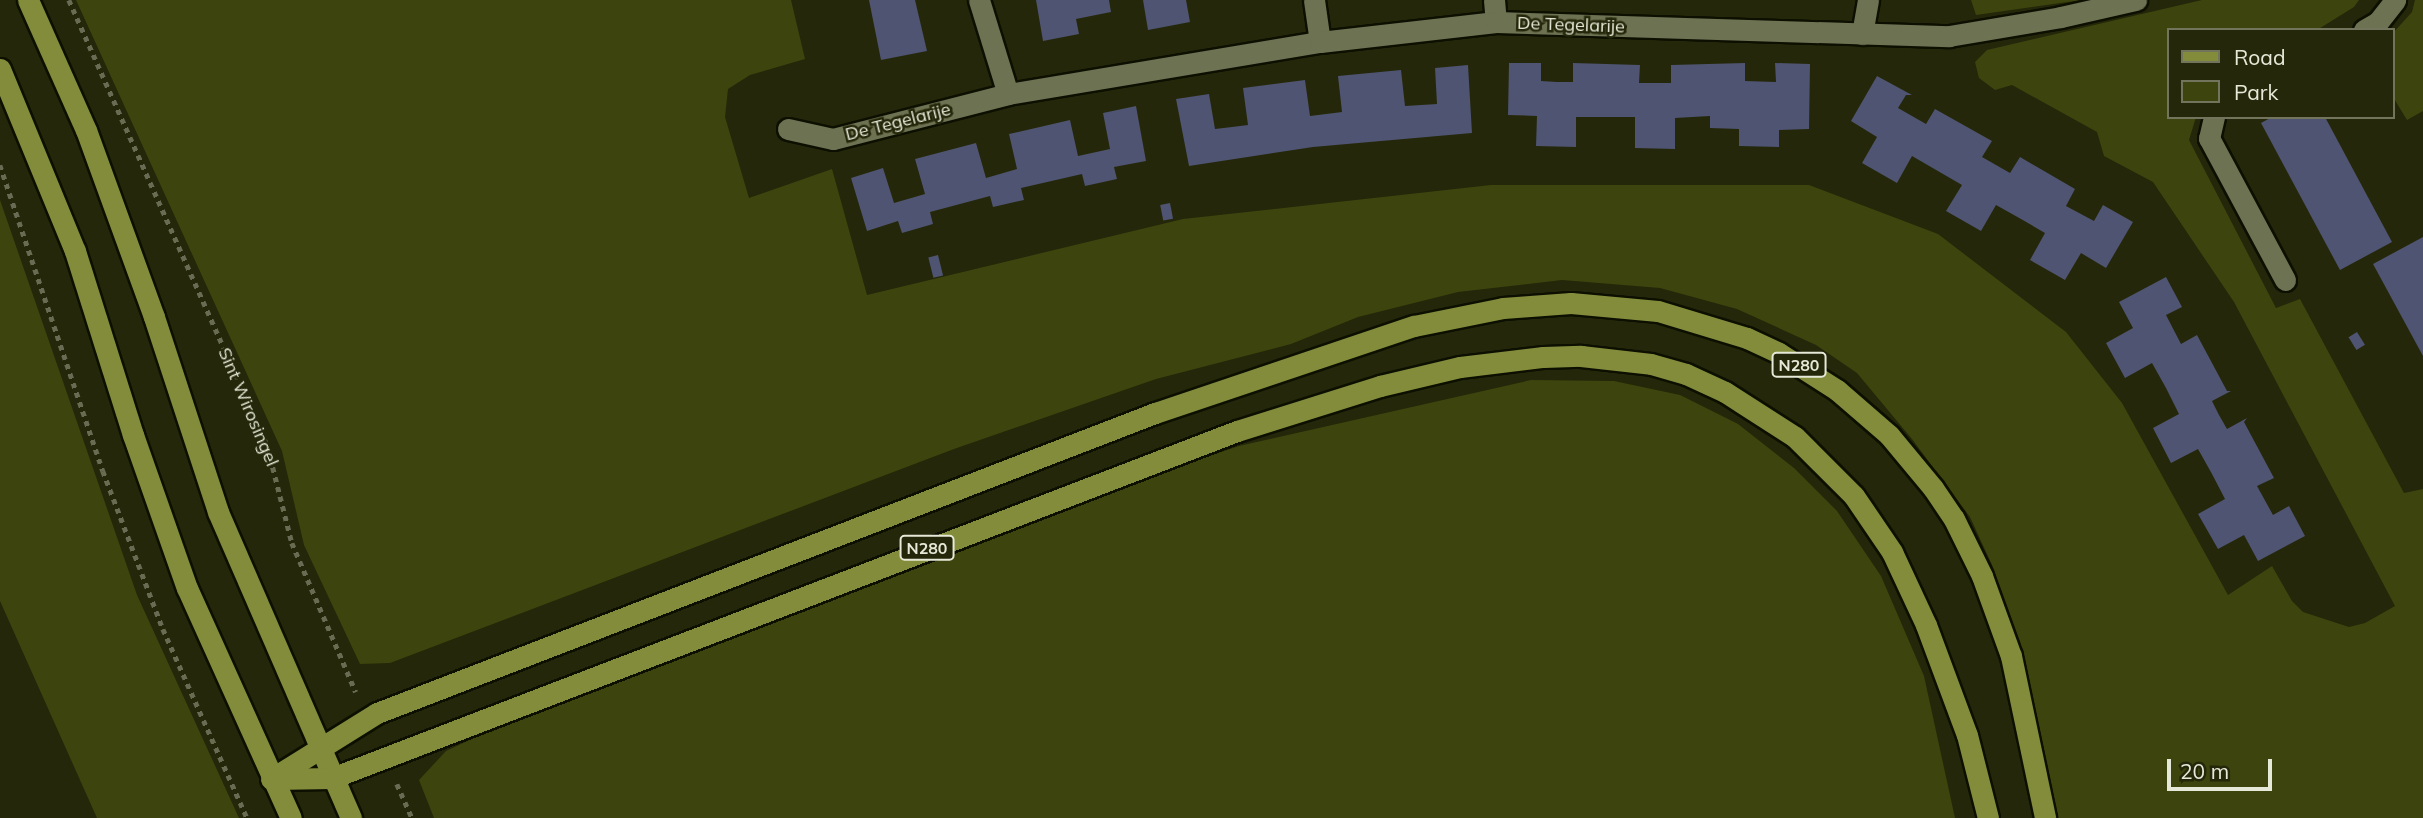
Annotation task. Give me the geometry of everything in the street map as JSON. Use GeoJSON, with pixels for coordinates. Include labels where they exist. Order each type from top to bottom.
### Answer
{"type":"FeatureCollection","features":[{"type":"Feature","properties":{"kind":"main road"},"geometry":{"type":"LineString","coordinates":[[28,0],[86,130],[154,317],[218,512],[351,818]]}},
{"type":"Feature","properties":{"kind":"main road"},"geometry":{"type":"LineString","coordinates":[[0,69],[75,251],[133,435],[187,588],[271,779],[291,818]]}},
{"type":"Feature","properties":{"kind":"main road","name":"N280"},"geometry":{"type":"LineString","coordinates":[[271,779],[368,718],[1083,440],[1414,326],[1503,308],[1601,304],[1684,317],[1717,327],[1779,353],[1863,410],[1911,460],[1959,529],[1998,614],[2022,701],[2045,818]]}},
{"type":"Feature","properties":{"kind":"main road","name":"N280"},"geometry":{"type":"LineString","coordinates":[[271,779],[332,778],[1237,431],[1380,386],[1460,367],[1522,359],[1581,356],[1651,364],[1715,387],[1760,412],[1796,437],[1828,467],[1875,525],[1909,583],[1976,762],[1988,818]]}},
{"type":"Feature","properties":{"kind":"main road","name":"N280"},"geometry":{"type":"LineString","coordinates":[[1976,762],[1976,818]]}},
{"type":"Feature","properties":{"kind":"street"},"geometry":{"type":"LineString","coordinates":[[979,0],[1008,94]]}},
{"type":"Feature","properties":{"kind":"street"},"geometry":{"type":"LineString","coordinates":[[1314,0],[1320,41]]}},
{"type":"Feature","properties":{"kind":"street"},"geometry":{"type":"LineString","coordinates":[[1494,0],[1496,22]]}},
{"type":"Feature","properties":{"kind":"street"},"geometry":{"type":"LineString","coordinates":[[1862,34],[1868,0]]}},
{"type":"Feature","properties":{"kind":"street","name":"De Tegelarije"},"geometry":{"type":"LineString","coordinates":[[788,129],[833,139],[1008,94],[1320,41],[1496,22],[1949,36],[2061,17],[2136,0]]}},
{"type":"Feature","properties":{"kind":"street"},"geometry":{"type":"LineString","coordinates":[[2368,28],[2378,22],[2395,0]]}},
{"type":"Feature","properties":{"kind":"street"},"geometry":{"type":"LineString","coordinates":[[2214,119],[2209,138],[2285,280]]}},
{"type":"Feature","properties":{"kind":"path","name":"Sint Wirosingel"},"geometry":{"type":"LineString","coordinates":[[69,0],[268,448],[292,543],[368,718]]}},
{"type":"Feature","properties":{"kind":"path"},"geometry":{"type":"LineString","coordinates":[[0,165],[103,471],[154,605],[247,818]]}},
{"type":"Feature","properties":{"kind":"path"},"geometry":{"type":"LineString","coordinates":[[385,758],[412,818]]}},
{"type":"Feature","properties":{"kind":"green space"},"geometry":{"type":"Polygon","coordinates":[[[76,0],[791,0],[805,59],[750,75],[728,89],[725,117],[749,198],[832,169],[867,295],[1183,219],[1491,185],[1809,185],[1938,234],[2066,332],[2122,403],[2228,595],[2272,566],[2292,601],[2303,612],[2349,627],[2365,623],[2395,606],[2234,302],[2153,182],[2104,156],[2097,132],[2012,85],[1995,90],[1979,78],[1975,62],[1987,50],[2202,0],[2359,0],[2354,7],[2320,28],[2168,28],[2168,119],[2195,119],[2189,140],[2276,308],[2300,299],[2404,493],[2423,489],[2423,818],[2058,818],[2020,642],[1992,565],[1970,517],[1912,439],[1857,373],[1816,345],[1737,309],[1660,288],[1562,280],[1458,292],[1358,317],[1291,344],[1156,379],[954,449],[390,663],[360,664],[304,545],[282,451],[76,0]]]}},
{"type":"Feature","properties":{"kind":"green space"},"geometry":{"type":"Polygon","coordinates":[[[1971,0],[2082,0],[1976,15],[1971,0]]]}},
{"type":"Feature","properties":{"kind":"green space"},"geometry":{"type":"Polygon","coordinates":[[[2415,0],[2423,0],[2423,111],[2407,120],[2395,100],[2395,31],[2412,12],[2415,0]]]}},
{"type":"Feature","properties":{"kind":"green space"},"geometry":{"type":"Polygon","coordinates":[[[0,200],[137,595],[239,818],[97,818],[0,601],[0,200]]]}},
{"type":"Feature","properties":{"kind":"green space"},"geometry":{"type":"Polygon","coordinates":[[[1531,380],[1614,381],[1680,395],[1738,424],[1794,468],[1837,511],[1881,576],[1924,676],[1955,818],[434,818],[419,780],[446,751],[495,728],[1140,479],[1239,446],[1531,380]]]}},
{"type":"Feature","properties":{"kind":"building"},"geometry":{"type":"Polygon","coordinates":[[[869,0],[915,0],[927,51],[881,60],[869,0]]]}},
{"type":"Feature","properties":{"kind":"building"},"geometry":{"type":"Polygon","coordinates":[[[1036,0],[1109,0],[1111,12],[1076,19],[1079,34],[1043,41],[1036,0]]]}},
{"type":"Feature","properties":{"kind":"building"},"geometry":{"type":"Polygon","coordinates":[[[1143,0],[1186,0],[1190,22],[1148,30],[1143,0]]]}},
{"type":"Feature","properties":{"kind":"building"},"geometry":{"type":"Polygon","coordinates":[[[1509,63],[1541,63],[1541,81],[1557,82],[1573,82],[1573,63],[1640,65],[1639,83],[1671,83],[1671,65],[1745,63],[1745,81],[1776,82],[1775,63],[1810,64],[1809,129],[1779,130],[1779,147],[1739,146],[1739,129],[1710,128],[1710,116],[1675,118],[1675,149],[1635,148],[1635,117],[1576,117],[1576,147],[1536,146],[1537,116],[1508,115],[1509,63]]]}},
{"type":"Feature","properties":{"kind":"building"},"geometry":{"type":"Polygon","coordinates":[[[1468,65],[1472,133],[1313,147],[1189,166],[1176,99],[1209,94],[1215,129],[1248,125],[1243,88],[1305,80],[1310,116],[1342,112],[1338,76],[1401,70],[1405,106],[1437,104],[1435,68],[1468,65]]]}},
{"type":"Feature","properties":{"kind":"building"},"geometry":{"type":"Polygon","coordinates":[[[1877,76],[1912,95],[1906,95],[1898,108],[1926,124],[1935,109],[1992,141],[1982,157],[2010,173],[2020,157],[2075,189],[2066,206],[2094,221],[2103,205],[2133,222],[2106,268],[2081,253],[2065,280],[2030,260],[2045,233],[1996,205],[1981,231],[1946,211],[1962,185],[1912,156],[1897,183],[1862,163],[1877,137],[1851,121],[1877,76]]]}},
{"type":"Feature","properties":{"kind":"building"},"geometry":{"type":"Polygon","coordinates":[[[1136,106],[1146,161],[1114,167],[1117,179],[1085,186],[1082,174],[1021,188],[1024,200],[993,207],[990,196],[930,212],[933,224],[902,233],[898,221],[867,231],[851,178],[883,168],[894,203],[925,194],[915,159],[976,143],[986,178],[1017,169],[1009,134],[1070,120],[1078,156],[1110,149],[1103,113],[1136,106]]]}},
{"type":"Feature","properties":{"kind":"building"},"geometry":{"type":"Polygon","coordinates":[[[2268,119],[2326,119],[2392,242],[2340,270],[2261,123],[2268,119]]]}},
{"type":"Feature","properties":{"kind":"building"},"geometry":{"type":"Polygon","coordinates":[[[1170,203],[1173,219],[1163,221],[1160,205],[1170,203]]]}},
{"type":"Feature","properties":{"kind":"building"},"geometry":{"type":"Polygon","coordinates":[[[2423,237],[2423,356],[2373,264],[2423,237]]]}},
{"type":"Feature","properties":{"kind":"building"},"geometry":{"type":"Polygon","coordinates":[[[938,255],[943,275],[933,278],[928,257],[938,255]]]}},
{"type":"Feature","properties":{"kind":"building"},"geometry":{"type":"Polygon","coordinates":[[[2166,277],[2182,307],[2166,315],[2181,344],[2197,335],[2227,391],[2231,391],[2212,401],[2219,415],[2227,429],[2247,418],[2244,422],[2274,478],[2257,486],[2273,515],[2289,506],[2305,536],[2258,561],[2244,535],[2218,549],[2198,514],[2225,499],[2198,449],[2171,463],[2153,428],[2179,414],[2152,363],[2125,378],[2106,343],[2133,328],[2119,302],[2166,277]]]}},
{"type":"Feature","properties":{"kind":"building"},"geometry":{"type":"Polygon","coordinates":[[[2357,332],[2365,345],[2356,350],[2349,337],[2357,332]]]}}]}
